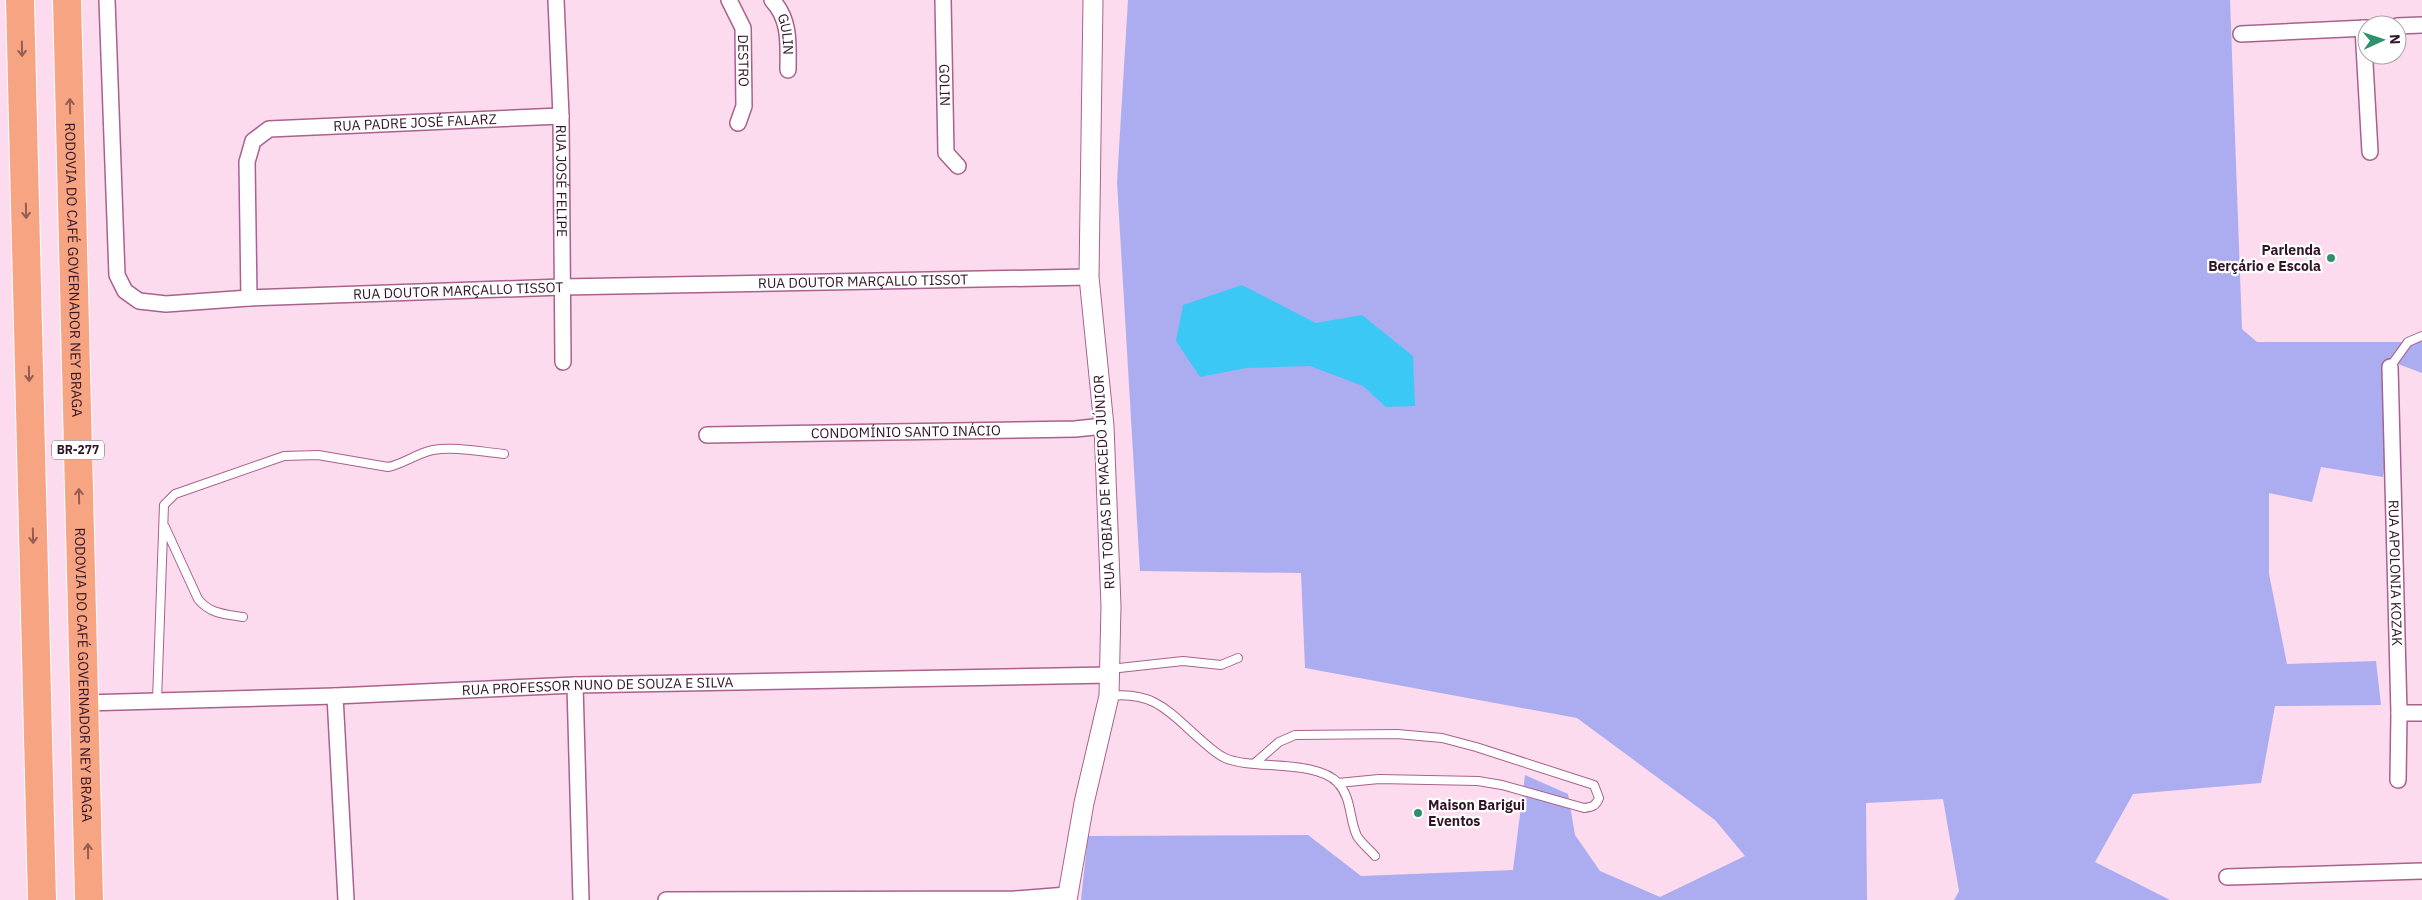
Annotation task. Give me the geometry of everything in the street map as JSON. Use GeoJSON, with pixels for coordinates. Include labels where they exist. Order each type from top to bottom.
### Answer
{"type":"FeatureCollection","features":[{"type":"Feature","properties":{"kind":"highway","name":"BR-277"},"geometry":{"type":"LineString","coordinates":[[20,0],[42,900]]}},
{"type":"Feature","properties":{"kind":"highway","name":"RODOVIA DO CAFÉ GOVERNADOR NEY BRAGA"},"geometry":{"type":"LineString","coordinates":[[70,7],[89,900]]}},
{"type":"Feature","properties":{"kind":"street","name":"RUA DOUTOR MARÇALLO TISSOT"},"geometry":{"type":"LineString","coordinates":[[107,0],[117,275],[124,291],[139,301],[166,304],[249,298],[562,287],[1089,277]]}},
{"type":"Feature","properties":{"kind":"street","name":"RUA JOSÉ FELIPE"},"geometry":{"type":"LineString","coordinates":[[556,0],[561,116],[564,362]]}},
{"type":"Feature","properties":{"kind":"street","name":"DESTRO"},"geometry":{"type":"LineString","coordinates":[[729,0],[743,28],[744,106],[738,123]]}},
{"type":"Feature","properties":{"kind":"street","name":"GULIN"},"geometry":{"type":"LineString","coordinates":[[772,0],[777,5],[788,29],[788,70]]}},
{"type":"Feature","properties":{"kind":"street","name":"GOLIN"},"geometry":{"type":"LineString","coordinates":[[943,0],[946,153],[958,166]]}},
{"type":"Feature","properties":{"kind":"street","name":"RUA TOBIAS DE MACEDO JÚNIOR"},"geometry":{"type":"LineString","coordinates":[[1067,898],[1084,802],[1110,696],[1111,606],[1104,426],[1089,277],[1093,0]]}},
{"type":"Feature","properties":{"kind":"street"},"geometry":{"type":"LineString","coordinates":[[2407,26],[2422,25]]}},
{"type":"Feature","properties":{"kind":"street"},"geometry":{"type":"LineString","coordinates":[[2242,34],[2357,28]]}},
{"type":"Feature","properties":{"kind":"street"},"geometry":{"type":"LineString","coordinates":[[2366,65],[2370,152]]}},
{"type":"Feature","properties":{"kind":"street","name":"RUA PADRE JOSÉ FALARZ"},"geometry":{"type":"LineString","coordinates":[[249,298],[247,162],[253,142],[269,129],[561,116]]}},
{"type":"Feature","properties":{"kind":"street","name":"RUA APOLONIA KOZAK"},"geometry":{"type":"LineString","coordinates":[[2390,367],[2399,713],[2398,780]]}},
{"type":"Feature","properties":{"kind":"street","name":"CONDOMÍNIO SANTO INÁCIO"},"geometry":{"type":"LineString","coordinates":[[707,435],[1065,429],[1104,426]]}},
{"type":"Feature","properties":{"kind":"street","name":"RUA PROFESSOR NUNO DE SOUZA E SILVA"},"geometry":{"type":"LineString","coordinates":[[84,703],[335,696],[575,685],[1110,672]]}},
{"type":"Feature","properties":{"kind":"street"},"geometry":{"type":"LineString","coordinates":[[575,685],[582,900]]}},
{"type":"Feature","properties":{"kind":"street"},"geometry":{"type":"LineString","coordinates":[[335,696],[346,900]]}},
{"type":"Feature","properties":{"kind":"street"},"geometry":{"type":"LineString","coordinates":[[2399,713],[2422,713]]}},
{"type":"Feature","properties":{"kind":"street"},"geometry":{"type":"LineString","coordinates":[[2227,877],[2422,872]]}},
{"type":"Feature","properties":{"kind":"street"},"geometry":{"type":"LineString","coordinates":[[666,900],[1067,898]]}},
{"type":"Feature","properties":{"kind":"lane"},"geometry":{"type":"LineString","coordinates":[[2390,367],[2408,342],[2422,336]]}},
{"type":"Feature","properties":{"kind":"lane"},"geometry":{"type":"LineString","coordinates":[[157,701],[164,505],[175,494],[284,456],[318,455],[388,467],[399,465],[430,451],[441,449],[504,454]]}},
{"type":"Feature","properties":{"kind":"lane"},"geometry":{"type":"LineString","coordinates":[[164,525],[198,598],[205,607],[214,612],[243,617]]}},
{"type":"Feature","properties":{"kind":"lane"},"geometry":{"type":"LineString","coordinates":[[1110,672],[1188,660],[1221,665],[1238,658]]}},
{"type":"Feature","properties":{"kind":"lane"},"geometry":{"type":"LineString","coordinates":[[1110,696],[1125,694],[1146,699],[1166,708],[1208,747],[1225,758],[1283,765],[1326,774],[1338,783],[1350,804],[1358,836],[1375,856]]}},
{"type":"Feature","properties":{"kind":"lane"},"geometry":{"type":"LineString","coordinates":[[1256,762],[1279,742],[1295,735],[1397,734],[1424,736],[1476,747],[1594,785],[1599,798],[1597,803],[1591,807],[1584,808],[1502,785],[1478,781],[1379,779],[1338,783]]}},
{"type":"Feature","properties":{"kind":"shaded area"},"geometry":{"type":"Polygon","coordinates":[[[1128,0],[2230,0],[2242,329],[2257,342],[2422,342],[2422,373],[2398,364],[2383,477],[2321,467],[2312,502],[2269,493],[2269,574],[2287,664],[2376,661],[2381,705],[2275,706],[2261,783],[2133,794],[2095,862],[2170,900],[1954,900],[1959,891],[1943,799],[1866,803],[1867,900],[1081,900],[1088,836],[1308,835],[1361,876],[1513,870],[1525,775],[1568,794],[1575,835],[1600,871],[1660,897],[1745,856],[1715,820],[1577,718],[1305,668],[1301,573],[1140,571],[1117,182],[1128,0]]]}},
{"type":"Feature","properties":{"kind":"shaded area"},"geometry":{"type":"Polygon","coordinates":[[[1242,285],[1316,323],[1362,315],[1413,356],[1415,406],[1386,407],[1363,386],[1310,366],[1246,368],[1200,377],[1176,341],[1183,305],[1242,285]]]}},
{"type":"Feature","properties":{"kind":"place","name":"Parlenda Berçário e Escola"},"geometry":{"type":"Point","coordinates":[2331,258]}},
{"type":"Feature","properties":{"kind":"place","name":"Maison Barigui Eventos"},"geometry":{"type":"Point","coordinates":[1418,813]}}]}
